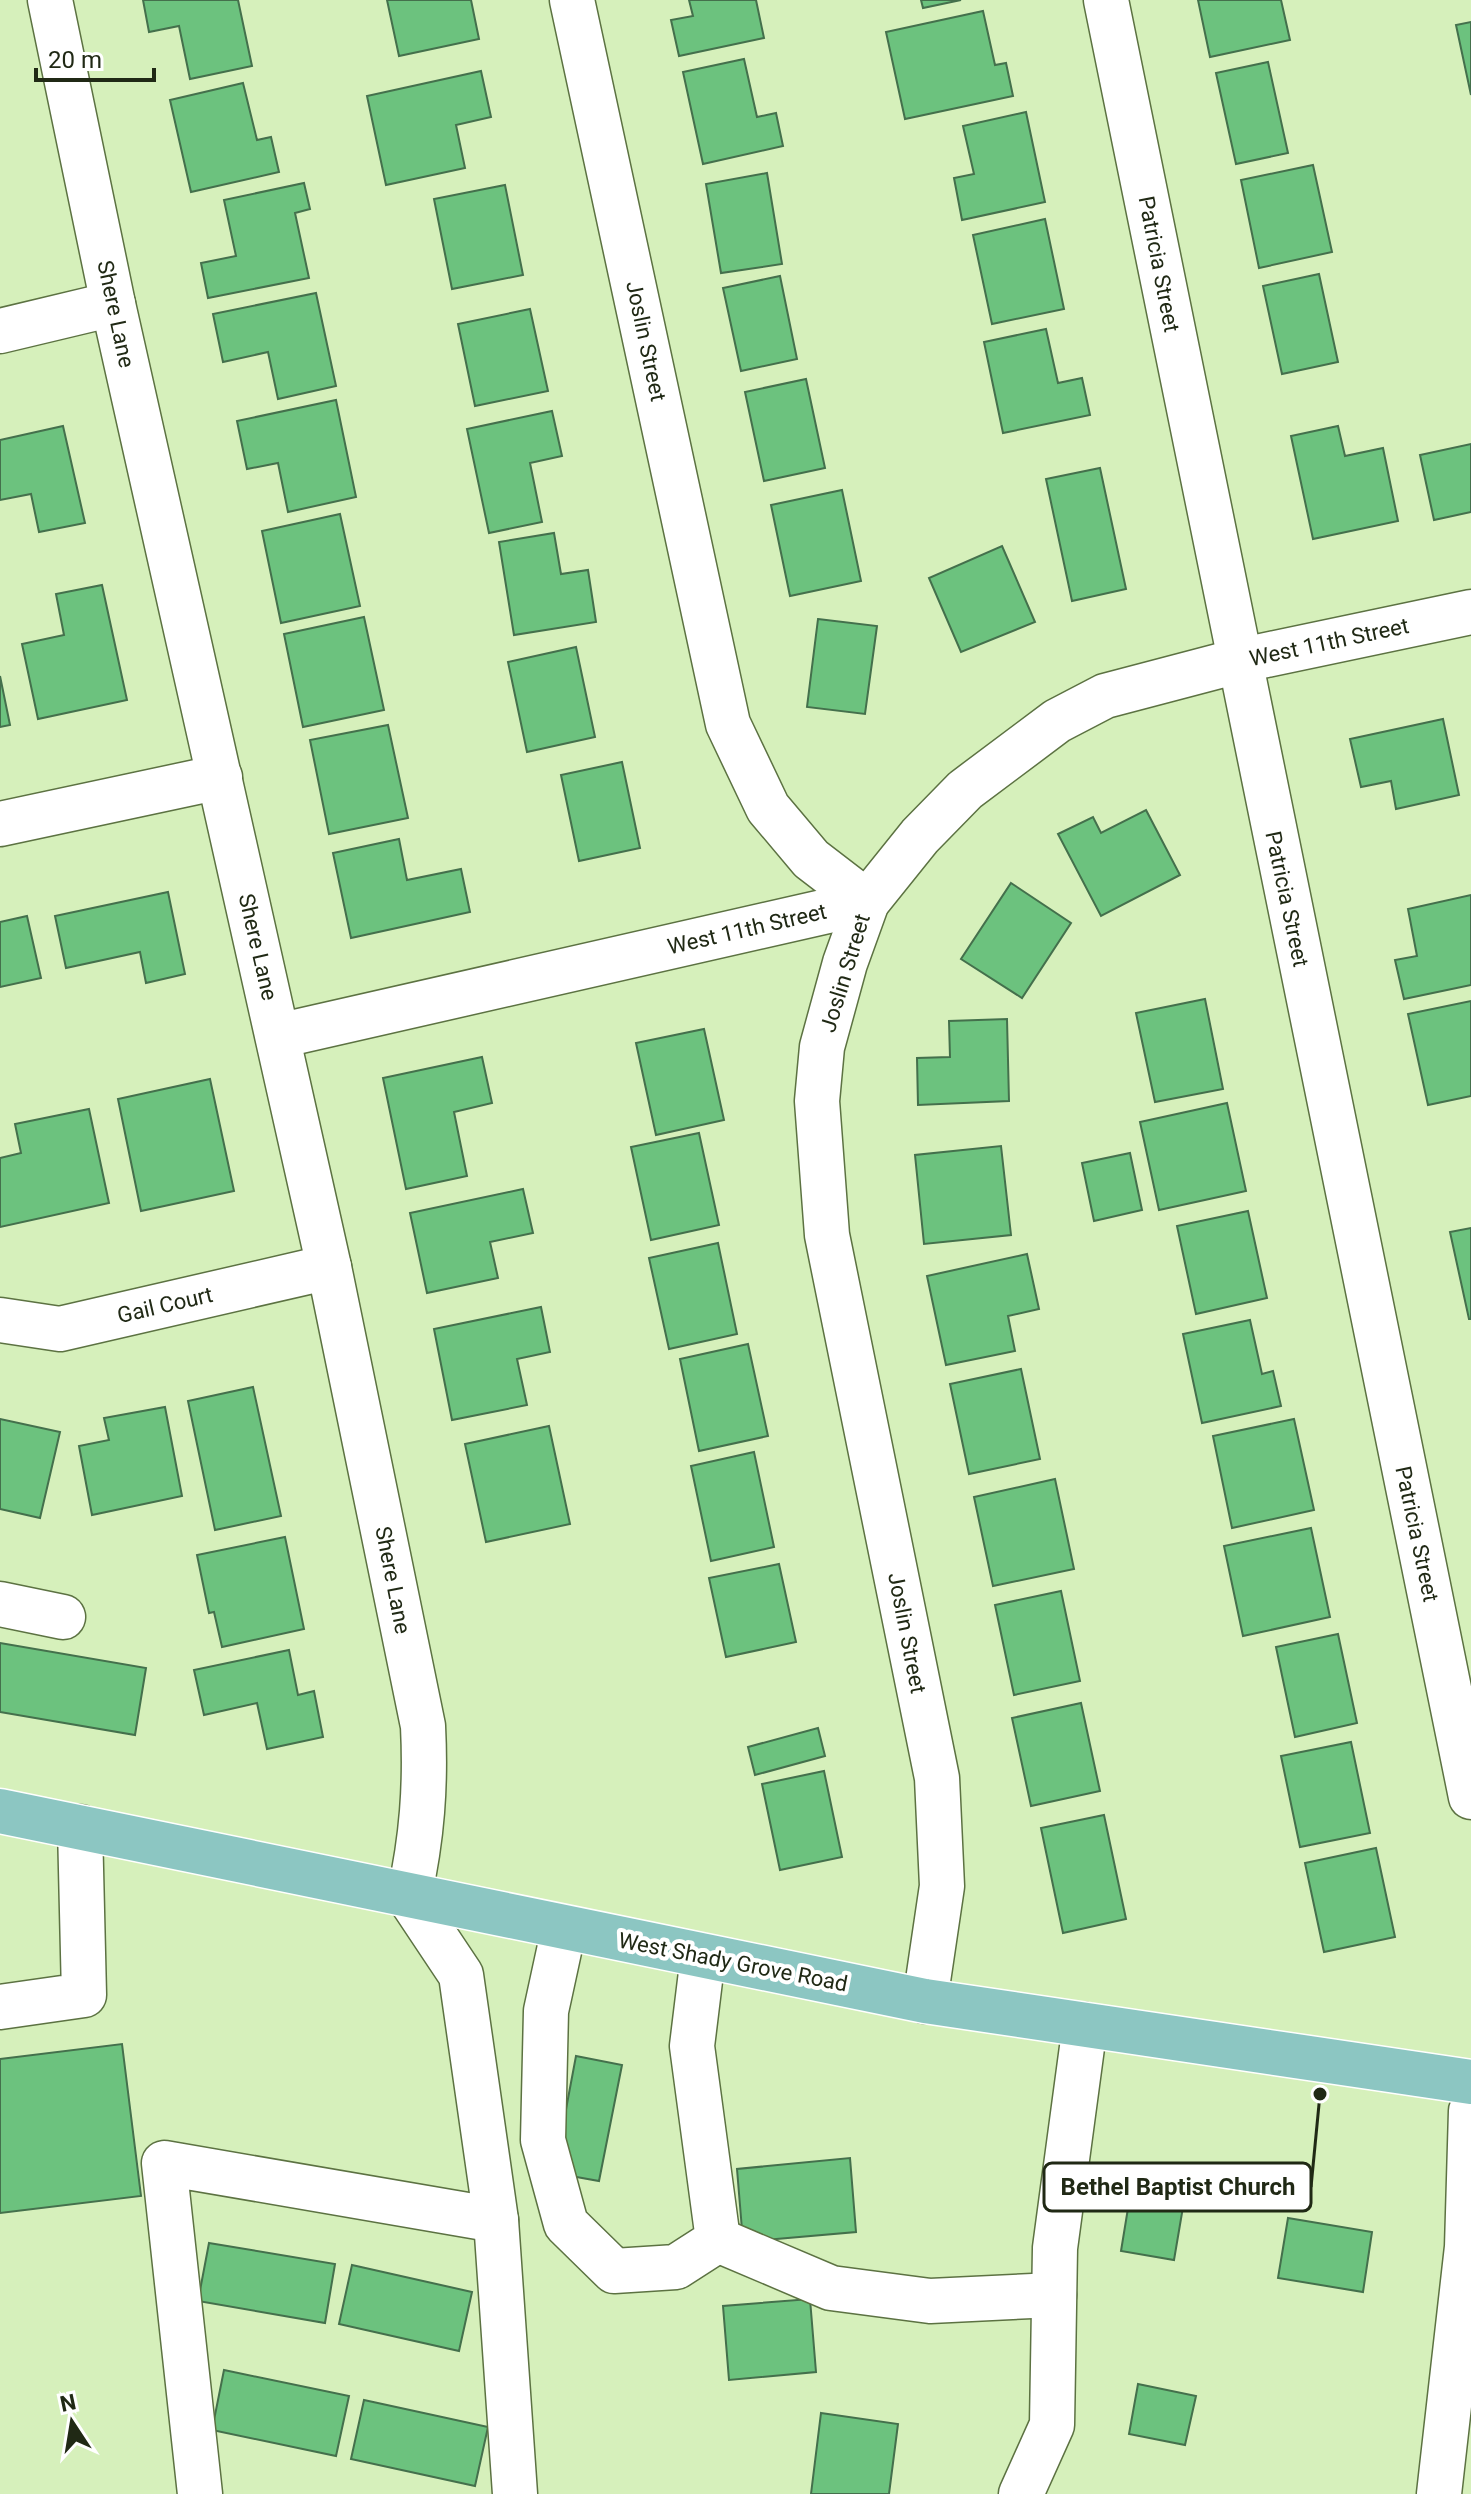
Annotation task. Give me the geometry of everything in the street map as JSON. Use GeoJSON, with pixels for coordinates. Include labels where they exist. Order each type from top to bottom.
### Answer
{"type":"FeatureCollection","features":[{"type":"Feature","properties":{"kind":"main road","name":"West Shady Grove Road"},"geometry":{"type":"LineString","coordinates":[[0,1811],[925,2001],[1471,2082]]}},
{"type":"Feature","properties":{"kind":"street","name":"Shere Lane"},"geometry":{"type":"LineString","coordinates":[[50,0],[113,304],[329,1267],[423,1726],[425,1800],[422,1838],[409,1897]]}},
{"type":"Feature","properties":{"kind":"street","name":"Joslin Street"},"geometry":{"type":"LineString","coordinates":[[572,0],[728,724],[768,808],[811,859],[867,902],[845,963],[822,1047],[817,1101],[819,1157],[827,1235],[937,1778],[942,1886],[925,2001]]}},
{"type":"Feature","properties":{"kind":"street","name":"Patricia Street"},"geometry":{"type":"LineString","coordinates":[[1106,0],[1471,1797]]}},
{"type":"Feature","properties":{"kind":"street"},"geometry":{"type":"LineString","coordinates":[[0,331],[113,304]]}},
{"type":"Feature","properties":{"kind":"street","name":"West 11th Street"},"geometry":{"type":"LineString","coordinates":[[278,1036],[867,902],[920,836],[965,790],[1057,721],[1105,696],[1238,661],[1471,612]]}},
{"type":"Feature","properties":{"kind":"street"},"geometry":{"type":"LineString","coordinates":[[0,824],[220,777]]}},
{"type":"Feature","properties":{"kind":"street","name":"Gail Court"},"geometry":{"type":"LineString","coordinates":[[0,1320],[60,1329],[329,1267]]}},
{"type":"Feature","properties":{"kind":"street"},"geometry":{"type":"LineString","coordinates":[[0,1604],[63,1617]]}},
{"type":"Feature","properties":{"kind":"street"},"geometry":{"type":"LineString","coordinates":[[0,2007],[84,1995],[80,1827]]}},
{"type":"Feature","properties":{"kind":"street"},"geometry":{"type":"LineString","coordinates":[[409,1897],[461,1975],[496,2220],[515,2494]]}},
{"type":"Feature","properties":{"kind":"street"},"geometry":{"type":"LineString","coordinates":[[564,1928],[546,2011],[543,2140],[566,2224],[614,2271],[676,2267],[718,2240]]}},
{"type":"Feature","properties":{"kind":"street"},"geometry":{"type":"LineString","coordinates":[[703,1956],[692,2046],[718,2240]]}},
{"type":"Feature","properties":{"kind":"street"},"geometry":{"type":"LineString","coordinates":[[1021,2494],[1052,2425],[1055,2248],[1085,2025]]}},
{"type":"Feature","properties":{"kind":"street"},"geometry":{"type":"LineString","coordinates":[[1439,2494],[1467,2247],[1471,2111]]}},
{"type":"Feature","properties":{"kind":"street"},"geometry":{"type":"LineString","coordinates":[[200,2494],[164,2163],[496,2220]]}},
{"type":"Feature","properties":{"kind":"street"},"geometry":{"type":"LineString","coordinates":[[718,2240],[831,2288],[930,2301],[1054,2295]]}},
{"type":"Feature","properties":{"kind":"building"},"geometry":{"type":"Polygon","coordinates":[[[143,0],[238,0],[252,66],[190,79],[179,26],[149,32],[143,0]]]}},
{"type":"Feature","properties":{"kind":"building"},"geometry":{"type":"Polygon","coordinates":[[[387,0],[471,0],[479,39],[399,56],[387,0]]]}},
{"type":"Feature","properties":{"kind":"building"},"geometry":{"type":"Polygon","coordinates":[[[689,0],[756,0],[764,38],[679,56],[671,20],[693,16],[689,0]]]}},
{"type":"Feature","properties":{"kind":"building"},"geometry":{"type":"Polygon","coordinates":[[[921,0],[961,0],[923,8],[921,0]]]}},
{"type":"Feature","properties":{"kind":"building"},"geometry":{"type":"Polygon","coordinates":[[[1198,0],[1281,0],[1290,40],[1210,57],[1198,0]]]}},
{"type":"Feature","properties":{"kind":"building"},"geometry":{"type":"Polygon","coordinates":[[[983,11],[995,65],[1006,63],[1013,96],[905,119],[886,32],[983,11]]]}},
{"type":"Feature","properties":{"kind":"building"},"geometry":{"type":"Polygon","coordinates":[[[1471,22],[1471,95],[1456,25],[1471,22]]]}},
{"type":"Feature","properties":{"kind":"building"},"geometry":{"type":"Polygon","coordinates":[[[744,59],[757,117],[776,113],[783,146],[703,164],[683,72],[744,59]]]}},
{"type":"Feature","properties":{"kind":"building"},"geometry":{"type":"Polygon","coordinates":[[[1268,62],[1288,153],[1236,164],[1216,73],[1268,62]]]}},
{"type":"Feature","properties":{"kind":"building"},"geometry":{"type":"Polygon","coordinates":[[[481,71],[491,117],[456,125],[465,168],[386,185],[367,96],[481,71]]]}},
{"type":"Feature","properties":{"kind":"building"},"geometry":{"type":"Polygon","coordinates":[[[243,83],[257,140],[271,137],[279,172],[191,192],[170,100],[243,83]]]}},
{"type":"Feature","properties":{"kind":"building"},"geometry":{"type":"Polygon","coordinates":[[[1026,112],[1045,202],[962,220],[954,178],[974,174],[963,126],[1026,112]]]}},
{"type":"Feature","properties":{"kind":"building"},"geometry":{"type":"Polygon","coordinates":[[[1313,165],[1332,252],[1259,268],[1241,180],[1313,165]]]}},
{"type":"Feature","properties":{"kind":"building"},"geometry":{"type":"Polygon","coordinates":[[[767,173],[782,264],[721,273],[706,184],[767,173]]]}},
{"type":"Feature","properties":{"kind":"building"},"geometry":{"type":"Polygon","coordinates":[[[304,183],[310,209],[295,213],[309,278],[208,298],[201,263],[236,256],[224,200],[304,183]]]}},
{"type":"Feature","properties":{"kind":"building"},"geometry":{"type":"Polygon","coordinates":[[[505,185],[523,275],[452,289],[434,199],[505,185]]]}},
{"type":"Feature","properties":{"kind":"building"},"geometry":{"type":"Polygon","coordinates":[[[1045,219],[1064,309],[992,324],[973,235],[1045,219]]]}},
{"type":"Feature","properties":{"kind":"building"},"geometry":{"type":"Polygon","coordinates":[[[1319,274],[1338,362],[1282,374],[1263,286],[1319,274]]]}},
{"type":"Feature","properties":{"kind":"building"},"geometry":{"type":"Polygon","coordinates":[[[780,276],[797,359],[741,371],[723,288],[780,276]]]}},
{"type":"Feature","properties":{"kind":"building"},"geometry":{"type":"Polygon","coordinates":[[[316,293],[336,386],[278,399],[268,352],[223,362],[213,314],[316,293]]]}},
{"type":"Feature","properties":{"kind":"building"},"geometry":{"type":"Polygon","coordinates":[[[530,309],[548,391],[475,406],[458,324],[530,309]]]}},
{"type":"Feature","properties":{"kind":"building"},"geometry":{"type":"Polygon","coordinates":[[[1046,329],[1058,383],[1082,378],[1090,415],[1003,433],[984,342],[1046,329]]]}},
{"type":"Feature","properties":{"kind":"building"},"geometry":{"type":"Polygon","coordinates":[[[806,379],[825,468],[764,481],[745,392],[806,379]]]}},
{"type":"Feature","properties":{"kind":"building"},"geometry":{"type":"Polygon","coordinates":[[[336,400],[356,497],[288,512],[278,463],[247,469],[237,421],[336,400]]]}},
{"type":"Feature","properties":{"kind":"building"},"geometry":{"type":"Polygon","coordinates":[[[552,411],[562,456],[530,463],[542,522],[489,533],[467,429],[552,411]]]}},
{"type":"Feature","properties":{"kind":"building"},"geometry":{"type":"Polygon","coordinates":[[[63,426],[85,523],[39,532],[31,494],[0,500],[0,440],[63,426]]]}},
{"type":"Feature","properties":{"kind":"building"},"geometry":{"type":"Polygon","coordinates":[[[1338,426],[1345,456],[1383,448],[1398,521],[1313,539],[1291,436],[1338,426]]]}},
{"type":"Feature","properties":{"kind":"building"},"geometry":{"type":"Polygon","coordinates":[[[1471,444],[1471,512],[1434,520],[1420,455],[1471,444]]]}},
{"type":"Feature","properties":{"kind":"building"},"geometry":{"type":"Polygon","coordinates":[[[1100,468],[1126,589],[1072,601],[1046,479],[1100,468]]]}},
{"type":"Feature","properties":{"kind":"building"},"geometry":{"type":"Polygon","coordinates":[[[842,490],[861,581],[790,596],[771,505],[842,490]]]}},
{"type":"Feature","properties":{"kind":"building"},"geometry":{"type":"Polygon","coordinates":[[[340,514],[360,606],[281,623],[262,531],[340,514]]]}},
{"type":"Feature","properties":{"kind":"building"},"geometry":{"type":"Polygon","coordinates":[[[554,533],[561,574],[588,570],[596,622],[514,635],[499,542],[554,533]]]}},
{"type":"Feature","properties":{"kind":"building"},"geometry":{"type":"Polygon","coordinates":[[[1002,546],[1035,622],[961,652],[929,578],[1002,546]]]}},
{"type":"Feature","properties":{"kind":"building"},"geometry":{"type":"Polygon","coordinates":[[[102,585],[127,700],[38,719],[22,644],[64,635],[56,594],[102,585]]]}},
{"type":"Feature","properties":{"kind":"building"},"geometry":{"type":"Polygon","coordinates":[[[364,617],[384,710],[303,727],[284,634],[364,617]]]}},
{"type":"Feature","properties":{"kind":"building"},"geometry":{"type":"Polygon","coordinates":[[[818,619],[877,626],[865,714],[807,707],[818,619]]]}},
{"type":"Feature","properties":{"kind":"building"},"geometry":{"type":"Polygon","coordinates":[[[576,647],[595,737],[527,752],[508,662],[576,647]]]}},
{"type":"Feature","properties":{"kind":"building"},"geometry":{"type":"Polygon","coordinates":[[[0,676],[10,725],[0,727],[0,676]]]}},
{"type":"Feature","properties":{"kind":"building"},"geometry":{"type":"Polygon","coordinates":[[[1443,719],[1459,795],[1396,809],[1391,781],[1361,787],[1350,739],[1443,719]]]}},
{"type":"Feature","properties":{"kind":"building"},"geometry":{"type":"Polygon","coordinates":[[[388,725],[408,818],[329,834],[310,740],[388,725]]]}},
{"type":"Feature","properties":{"kind":"building"},"geometry":{"type":"Polygon","coordinates":[[[622,762],[640,848],[579,861],[561,775],[622,762]]]}},
{"type":"Feature","properties":{"kind":"building"},"geometry":{"type":"Polygon","coordinates":[[[1146,810],[1180,875],[1101,916],[1058,834],[1093,817],[1101,833],[1146,810]]]}},
{"type":"Feature","properties":{"kind":"building"},"geometry":{"type":"Polygon","coordinates":[[[399,839],[407,880],[461,869],[470,912],[351,938],[333,853],[399,839]]]}},
{"type":"Feature","properties":{"kind":"building"},"geometry":{"type":"Polygon","coordinates":[[[1011,883],[1071,923],[1022,998],[961,959],[1011,883]]]}},
{"type":"Feature","properties":{"kind":"building"},"geometry":{"type":"Polygon","coordinates":[[[168,892],[185,974],[146,983],[140,952],[66,968],[55,916],[168,892]]]}},
{"type":"Feature","properties":{"kind":"building"},"geometry":{"type":"Polygon","coordinates":[[[1471,895],[1471,985],[1404,999],[1395,960],[1417,956],[1408,909],[1471,895]]]}},
{"type":"Feature","properties":{"kind":"building"},"geometry":{"type":"Polygon","coordinates":[[[27,916],[41,978],[0,987],[0,922],[27,916]]]}},
{"type":"Feature","properties":{"kind":"building"},"geometry":{"type":"Polygon","coordinates":[[[1205,999],[1223,1089],[1155,1102],[1136,1013],[1205,999]]]}},
{"type":"Feature","properties":{"kind":"building"},"geometry":{"type":"Polygon","coordinates":[[[1471,1001],[1471,1096],[1428,1105],[1408,1014],[1471,1001]]]}},
{"type":"Feature","properties":{"kind":"building"},"geometry":{"type":"Polygon","coordinates":[[[1007,1019],[1009,1101],[918,1105],[917,1058],[950,1057],[949,1021],[1007,1019]]]}},
{"type":"Feature","properties":{"kind":"building"},"geometry":{"type":"Polygon","coordinates":[[[704,1029],[724,1120],[656,1135],[636,1043],[704,1029]]]}},
{"type":"Feature","properties":{"kind":"building"},"geometry":{"type":"Polygon","coordinates":[[[482,1057],[492,1103],[454,1112],[467,1176],[406,1189],[383,1078],[482,1057]]]}},
{"type":"Feature","properties":{"kind":"building"},"geometry":{"type":"Polygon","coordinates":[[[210,1079],[234,1191],[141,1211],[118,1099],[210,1079]]]}},
{"type":"Feature","properties":{"kind":"building"},"geometry":{"type":"Polygon","coordinates":[[[1227,1103],[1246,1191],[1159,1210],[1140,1122],[1227,1103]]]}},
{"type":"Feature","properties":{"kind":"building"},"geometry":{"type":"Polygon","coordinates":[[[89,1109],[109,1203],[0,1227],[0,1158],[21,1153],[15,1124],[89,1109]]]}},
{"type":"Feature","properties":{"kind":"building"},"geometry":{"type":"Polygon","coordinates":[[[699,1133],[719,1225],[651,1240],[631,1147],[699,1133]]]}},
{"type":"Feature","properties":{"kind":"building"},"geometry":{"type":"Polygon","coordinates":[[[1001,1146],[1011,1235],[924,1244],[915,1155],[1001,1146]]]}},
{"type":"Feature","properties":{"kind":"building"},"geometry":{"type":"Polygon","coordinates":[[[1130,1153],[1142,1210],[1094,1221],[1082,1163],[1130,1153]]]}},
{"type":"Feature","properties":{"kind":"building"},"geometry":{"type":"Polygon","coordinates":[[[523,1189],[533,1233],[490,1242],[498,1278],[427,1293],[410,1213],[523,1189]]]}},
{"type":"Feature","properties":{"kind":"building"},"geometry":{"type":"Polygon","coordinates":[[[1248,1211],[1267,1298],[1196,1314],[1177,1226],[1248,1211]]]}},
{"type":"Feature","properties":{"kind":"building"},"geometry":{"type":"Polygon","coordinates":[[[1471,1228],[1471,1319],[1469,1319],[1450,1232],[1471,1228]]]}},
{"type":"Feature","properties":{"kind":"building"},"geometry":{"type":"Polygon","coordinates":[[[718,1243],[737,1334],[669,1349],[649,1258],[718,1243]]]}},
{"type":"Feature","properties":{"kind":"building"},"geometry":{"type":"Polygon","coordinates":[[[1027,1254],[1039,1309],[1008,1316],[1015,1351],[946,1365],[927,1276],[1027,1254]]]}},
{"type":"Feature","properties":{"kind":"building"},"geometry":{"type":"Polygon","coordinates":[[[541,1307],[550,1352],[517,1359],[527,1405],[452,1420],[434,1329],[541,1307]]]}},
{"type":"Feature","properties":{"kind":"building"},"geometry":{"type":"Polygon","coordinates":[[[1250,1320],[1262,1374],[1273,1371],[1281,1406],[1202,1423],[1183,1334],[1250,1320]]]}},
{"type":"Feature","properties":{"kind":"building"},"geometry":{"type":"Polygon","coordinates":[[[748,1344],[768,1436],[699,1451],[680,1359],[748,1344]]]}},
{"type":"Feature","properties":{"kind":"building"},"geometry":{"type":"Polygon","coordinates":[[[1021,1369],[1040,1459],[969,1474],[950,1384],[1021,1369]]]}},
{"type":"Feature","properties":{"kind":"building"},"geometry":{"type":"Polygon","coordinates":[[[253,1387],[281,1516],[215,1530],[188,1401],[253,1387]]]}},
{"type":"Feature","properties":{"kind":"building"},"geometry":{"type":"Polygon","coordinates":[[[165,1407],[182,1496],[92,1515],[79,1446],[109,1440],[104,1418],[165,1407]]]}},
{"type":"Feature","properties":{"kind":"building"},"geometry":{"type":"Polygon","coordinates":[[[0,1419],[60,1432],[40,1518],[0,1509],[0,1419]]]}},
{"type":"Feature","properties":{"kind":"building"},"geometry":{"type":"Polygon","coordinates":[[[1294,1419],[1314,1510],[1232,1528],[1213,1436],[1294,1419]]]}},
{"type":"Feature","properties":{"kind":"building"},"geometry":{"type":"Polygon","coordinates":[[[549,1426],[570,1524],[486,1542],[465,1444],[549,1426]]]}},
{"type":"Feature","properties":{"kind":"building"},"geometry":{"type":"Polygon","coordinates":[[[754,1452],[774,1547],[711,1561],[691,1466],[754,1452]]]}},
{"type":"Feature","properties":{"kind":"building"},"geometry":{"type":"Polygon","coordinates":[[[1055,1479],[1074,1569],[993,1586],[974,1497],[1055,1479]]]}},
{"type":"Feature","properties":{"kind":"building"},"geometry":{"type":"Polygon","coordinates":[[[1311,1528],[1330,1617],[1243,1636],[1224,1546],[1311,1528]]]}},
{"type":"Feature","properties":{"kind":"building"},"geometry":{"type":"Polygon","coordinates":[[[285,1537],[304,1629],[222,1647],[214,1612],[209,1613],[197,1555],[285,1537]]]}},
{"type":"Feature","properties":{"kind":"building"},"geometry":{"type":"Polygon","coordinates":[[[779,1564],[796,1642],[726,1657],[709,1578],[779,1564]]]}},
{"type":"Feature","properties":{"kind":"building"},"geometry":{"type":"Polygon","coordinates":[[[1061,1591],[1080,1681],[1014,1695],[995,1605],[1061,1591]]]}},
{"type":"Feature","properties":{"kind":"building"},"geometry":{"type":"Polygon","coordinates":[[[1338,1634],[1357,1723],[1295,1737],[1276,1647],[1338,1634]]]}},
{"type":"Feature","properties":{"kind":"building"},"geometry":{"type":"Polygon","coordinates":[[[0,1643],[146,1668],[135,1735],[0,1712],[0,1643]]]}},
{"type":"Feature","properties":{"kind":"building"},"geometry":{"type":"Polygon","coordinates":[[[289,1650],[298,1695],[314,1691],[323,1737],[267,1749],[257,1703],[204,1715],[194,1670],[289,1650]]]}},
{"type":"Feature","properties":{"kind":"building"},"geometry":{"type":"Polygon","coordinates":[[[1081,1703],[1100,1791],[1031,1806],[1012,1718],[1081,1703]]]}},
{"type":"Feature","properties":{"kind":"building"},"geometry":{"type":"Polygon","coordinates":[[[818,1728],[825,1756],[755,1775],[748,1747],[818,1728]]]}},
{"type":"Feature","properties":{"kind":"building"},"geometry":{"type":"Polygon","coordinates":[[[1351,1742],[1370,1833],[1300,1847],[1281,1756],[1351,1742]]]}},
{"type":"Feature","properties":{"kind":"building"},"geometry":{"type":"Polygon","coordinates":[[[824,1771],[842,1857],[780,1870],[762,1784],[824,1771]]]}},
{"type":"Feature","properties":{"kind":"building"},"geometry":{"type":"Polygon","coordinates":[[[1104,1815],[1126,1919],[1063,1933],[1041,1828],[1104,1815]]]}},
{"type":"Feature","properties":{"kind":"building"},"geometry":{"type":"Polygon","coordinates":[[[1376,1848],[1395,1937],[1324,1952],[1305,1863],[1376,1848]]]}},
{"type":"Feature","properties":{"kind":"building"},"geometry":{"type":"Polygon","coordinates":[[[122,2044],[141,2196],[0,2213],[0,2059],[122,2044]]]}},
{"type":"Feature","properties":{"kind":"building"},"geometry":{"type":"Polygon","coordinates":[[[576,2056],[622,2065],[599,2181],[554,2173],[576,2056]]]}},
{"type":"Feature","properties":{"kind":"building"},"geometry":{"type":"Polygon","coordinates":[[[850,2158],[856,2232],[743,2242],[737,2169],[850,2158]]]}},
{"type":"Feature","properties":{"kind":"building"},"geometry":{"type":"Polygon","coordinates":[[[1130,2196],[1183,2207],[1174,2260],[1121,2251],[1130,2196]]]}},
{"type":"Feature","properties":{"kind":"building"},"geometry":{"type":"Polygon","coordinates":[[[1288,2218],[1372,2232],[1363,2292],[1278,2278],[1288,2218]]]}},
{"type":"Feature","properties":{"kind":"building"},"geometry":{"type":"Polygon","coordinates":[[[209,2243],[335,2264],[325,2323],[198,2301],[209,2243]]]}},
{"type":"Feature","properties":{"kind":"building"},"geometry":{"type":"Polygon","coordinates":[[[352,2265],[472,2292],[459,2351],[339,2324],[352,2265]]]}},
{"type":"Feature","properties":{"kind":"building"},"geometry":{"type":"Polygon","coordinates":[[[810,2299],[816,2372],[729,2380],[723,2306],[810,2299]]]}},
{"type":"Feature","properties":{"kind":"building"},"geometry":{"type":"Polygon","coordinates":[[[224,2370],[349,2396],[336,2456],[212,2430],[224,2370]]]}},
{"type":"Feature","properties":{"kind":"building"},"geometry":{"type":"Polygon","coordinates":[[[1138,2384],[1196,2396],[1185,2445],[1129,2434],[1138,2384]]]}},
{"type":"Feature","properties":{"kind":"building"},"geometry":{"type":"Polygon","coordinates":[[[364,2400],[488,2427],[475,2486],[351,2459],[364,2400]]]}},
{"type":"Feature","properties":{"kind":"building"},"geometry":{"type":"Polygon","coordinates":[[[821,2413],[898,2424],[889,2494],[811,2494],[821,2413]]]}},
{"type":"Feature","properties":{"kind":"place","name":"Bethel Baptist Church"},"geometry":{"type":"Point","coordinates":[1320,2094]}}]}
